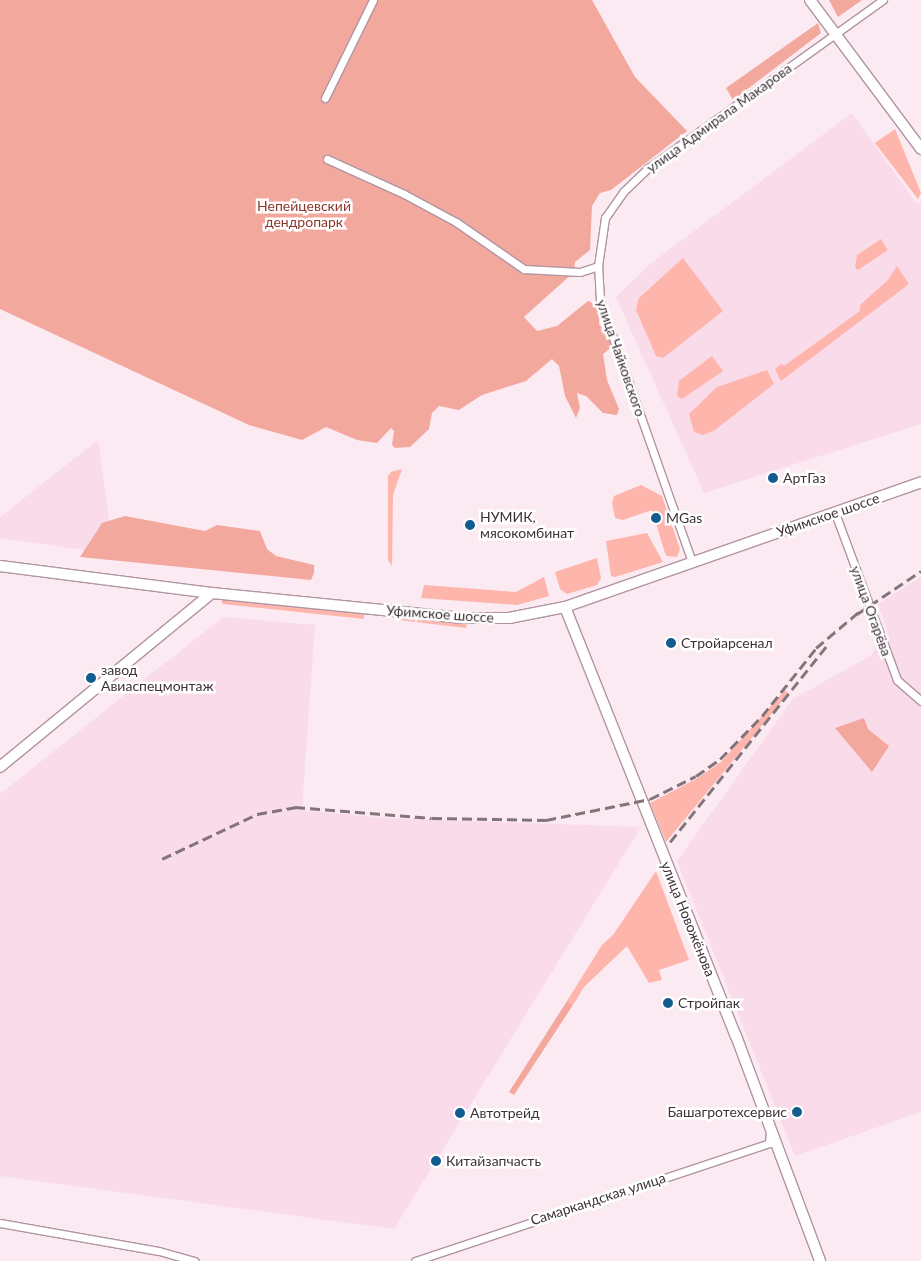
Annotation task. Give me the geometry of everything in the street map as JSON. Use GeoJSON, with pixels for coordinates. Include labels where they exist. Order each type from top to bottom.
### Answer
{"type":"FeatureCollection","features":[{"type":"Feature","properties":{"kind":"main road"},"geometry":{"type":"LineString","coordinates":[[810,0],[837,33],[921,149]]}},
{"type":"Feature","properties":{"kind":"main road","name":"Уфимское шоссе"},"geometry":{"type":"LineString","coordinates":[[0,566],[94,575],[212,593],[463,618],[509,618],[565,607],[921,482]]}},
{"type":"Feature","properties":{"kind":"main road"},"geometry":{"type":"LineString","coordinates":[[0,767],[212,593]]}},
{"type":"Feature","properties":{"kind":"main road","name":"улица Новожёнова"},"geometry":{"type":"LineString","coordinates":[[565,607],[770,1128],[820,1261]]}},
{"type":"Feature","properties":{"kind":"street"},"geometry":{"type":"LineString","coordinates":[[325,98],[373,0]]}},
{"type":"Feature","properties":{"kind":"street","name":"улица Адмирала Макарова"},"geometry":{"type":"LineString","coordinates":[[598,266],[604,218],[623,192],[648,168],[700,128],[883,0]]}},
{"type":"Feature","properties":{"kind":"street"},"geometry":{"type":"LineString","coordinates":[[328,159],[404,194],[456,222],[524,270],[580,272],[598,266]]}},
{"type":"Feature","properties":{"kind":"street","name":"улица Чайковского"},"geometry":{"type":"LineString","coordinates":[[598,266],[600,301],[692,562]]}},
{"type":"Feature","properties":{"kind":"street","name":"улица Огарёва"},"geometry":{"type":"LineString","coordinates":[[835,513],[897,680],[921,701]]}},
{"type":"Feature","properties":{"kind":"street","name":"Самаркандская улица"},"geometry":{"type":"LineString","coordinates":[[415,1261],[428,1259],[769,1142],[770,1128]]}},
{"type":"Feature","properties":{"kind":"street"},"geometry":{"type":"LineString","coordinates":[[0,1223],[160,1251],[196,1261]]}},
{"type":"Feature","properties":{"kind":"shaded area"},"geometry":{"type":"Polygon","coordinates":[[[852,113],[916,203],[921,203],[921,424],[704,493],[616,297],[650,264],[852,113]]]}},
{"type":"Feature","properties":{"kind":"shaded area"},"geometry":{"type":"Polygon","coordinates":[[[895,129],[921,193],[918,199],[875,143],[895,129]]]}},
{"type":"Feature","properties":{"kind":"shaded area"},"geometry":{"type":"Polygon","coordinates":[[[881,239],[888,250],[858,270],[855,268],[857,255],[881,239]]]}},
{"type":"Feature","properties":{"kind":"shaded area"},"geometry":{"type":"Polygon","coordinates":[[[683,258],[723,311],[663,358],[656,356],[636,310],[639,298],[683,258]]]}},
{"type":"Feature","properties":{"kind":"shaded area"},"geometry":{"type":"Polygon","coordinates":[[[897,266],[909,284],[781,381],[775,369],[781,364],[784,366],[860,311],[860,305],[888,280],[897,266]]]}},
{"type":"Feature","properties":{"kind":"shaded area"},"geometry":{"type":"Polygon","coordinates":[[[712,356],[723,371],[682,399],[677,396],[679,381],[712,356]]]}},
{"type":"Feature","properties":{"kind":"shaded area"},"geometry":{"type":"Polygon","coordinates":[[[767,370],[774,384],[715,430],[703,435],[694,432],[689,414],[717,387],[767,370]]]}},
{"type":"Feature","properties":{"kind":"shaded area"},"geometry":{"type":"Polygon","coordinates":[[[98,440],[114,554],[0,538],[0,517],[98,440]]]}},
{"type":"Feature","properties":{"kind":"shaded area"},"geometry":{"type":"Polygon","coordinates":[[[402,469],[393,495],[392,566],[388,560],[388,476],[391,472],[402,469]]]}},
{"type":"Feature","properties":{"kind":"shaded area"},"geometry":{"type":"Polygon","coordinates":[[[641,485],[662,496],[680,549],[677,557],[667,556],[665,553],[652,510],[623,520],[615,518],[612,503],[614,496],[641,485]]]}},
{"type":"Feature","properties":{"kind":"shaded area"},"geometry":{"type":"Polygon","coordinates":[[[647,533],[663,562],[615,577],[611,576],[606,541],[647,533]]]}},
{"type":"Feature","properties":{"kind":"shaded area"},"geometry":{"type":"Polygon","coordinates":[[[597,558],[601,578],[597,585],[567,594],[560,589],[555,572],[597,558]]]}},
{"type":"Feature","properties":{"kind":"shaded area"},"geometry":{"type":"Polygon","coordinates":[[[544,577],[549,596],[517,605],[421,598],[424,585],[516,592],[544,577]]]}},
{"type":"Feature","properties":{"kind":"shaded area"},"geometry":{"type":"Polygon","coordinates":[[[921,577],[921,1112],[795,1156],[677,861],[793,699],[870,656],[888,632],[878,604],[921,577]]]}},
{"type":"Feature","properties":{"kind":"shaded area"},"geometry":{"type":"Polygon","coordinates":[[[224,599],[364,613],[364,619],[223,604],[221,601],[224,599]]]}},
{"type":"Feature","properties":{"kind":"shaded area"},"geometry":{"type":"Polygon","coordinates":[[[403,616],[467,623],[466,628],[399,620],[403,616]]]}},
{"type":"Feature","properties":{"kind":"shaded area"},"geometry":{"type":"Polygon","coordinates":[[[223,617],[315,625],[302,810],[384,818],[641,827],[394,1229],[0,1176],[0,794],[223,617]]]}},
{"type":"Feature","properties":{"kind":"shaded area"},"geometry":{"type":"Polygon","coordinates":[[[785,690],[788,693],[666,842],[650,803],[696,779],[721,762],[785,690]]]}},
{"type":"Feature","properties":{"kind":"shaded area"},"geometry":{"type":"Polygon","coordinates":[[[656,871],[689,960],[659,970],[662,980],[649,983],[627,946],[584,987],[573,1005],[567,1001],[602,945],[613,935],[656,871]]]}},
{"type":"Feature","properties":{"kind":"green space","name":"Непейцевский дендропарк"},"geometry":{"type":"Polygon","coordinates":[[[0,0],[592,0],[635,77],[687,131],[611,190],[600,193],[592,206],[590,250],[575,262],[574,272],[524,317],[537,331],[557,326],[588,301],[597,304],[600,308],[599,324],[614,345],[603,354],[607,380],[619,409],[617,415],[603,413],[586,396],[577,393],[580,408],[576,418],[565,396],[559,366],[552,359],[526,381],[482,395],[459,410],[439,406],[432,413],[429,429],[410,447],[395,448],[392,445],[394,431],[391,428],[377,443],[357,440],[326,427],[302,440],[249,425],[0,309],[0,0]]]}},
{"type":"Feature","properties":{"kind":"green space"},"geometry":{"type":"Polygon","coordinates":[[[829,0],[862,0],[838,17],[829,0]]]}},
{"type":"Feature","properties":{"kind":"green space"},"geometry":{"type":"Polygon","coordinates":[[[818,23],[821,33],[733,100],[726,88],[818,23]]]}},
{"type":"Feature","properties":{"kind":"green space"},"geometry":{"type":"Polygon","coordinates":[[[125,516],[205,531],[217,525],[260,531],[267,549],[276,556],[314,565],[314,573],[311,580],[80,557],[102,523],[125,516]]]}},
{"type":"Feature","properties":{"kind":"green space"},"geometry":{"type":"Polygon","coordinates":[[[864,718],[868,729],[889,746],[872,772],[835,728],[864,718]]]}},
{"type":"Feature","properties":{"kind":"green space"},"geometry":{"type":"Polygon","coordinates":[[[567,1001],[573,1005],[514,1095],[509,1092],[567,1001]]]}},
{"type":"Feature","properties":{"kind":"railway"},"geometry":{"type":"LineString","coordinates":[[857,614],[921,571]]}},
{"type":"Feature","properties":{"kind":"railway"},"geometry":{"type":"LineString","coordinates":[[162,859],[257,814],[295,807],[432,818],[546,820],[650,799],[696,776],[720,759],[762,716],[816,648],[861,610]]}},
{"type":"Feature","properties":{"kind":"railway"},"geometry":{"type":"LineString","coordinates":[[670,842],[829,643]]}},
{"type":"Feature","properties":{"kind":"place","name":"АртГаз"},"geometry":{"type":"Point","coordinates":[773,478]}},
{"type":"Feature","properties":{"kind":"place","name":"MGas"},"geometry":{"type":"Point","coordinates":[656,518]}},
{"type":"Feature","properties":{"kind":"place","name":"НУМИК, мясокомбинат"},"geometry":{"type":"Point","coordinates":[470,525]}},
{"type":"Feature","properties":{"kind":"place","name":"Стройарсенал"},"geometry":{"type":"Point","coordinates":[671,643]}},
{"type":"Feature","properties":{"kind":"place","name":"завод Авиаспецмонтаж"},"geometry":{"type":"Point","coordinates":[91,678]}},
{"type":"Feature","properties":{"kind":"place","name":"Стройпак"},"geometry":{"type":"Point","coordinates":[668,1003]}},
{"type":"Feature","properties":{"kind":"place","name":"Башагротехсервис"},"geometry":{"type":"Point","coordinates":[797,1112]}},
{"type":"Feature","properties":{"kind":"place","name":"Автотрейд"},"geometry":{"type":"Point","coordinates":[460,1113]}},
{"type":"Feature","properties":{"kind":"place","name":"Китайзапчасть"},"geometry":{"type":"Point","coordinates":[436,1161]}}]}
